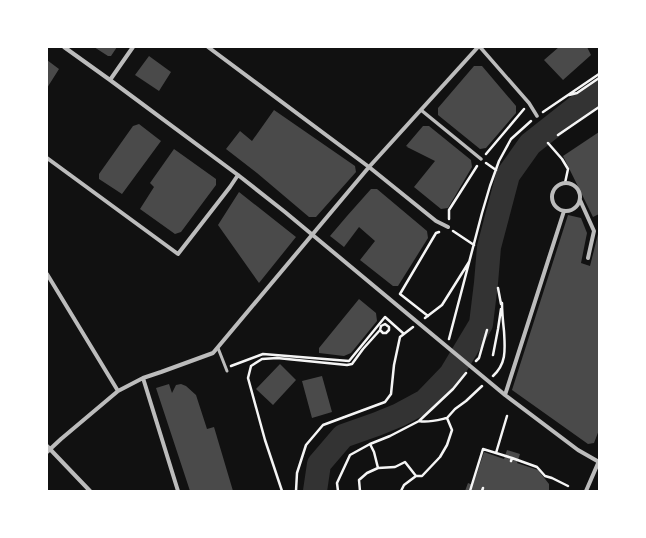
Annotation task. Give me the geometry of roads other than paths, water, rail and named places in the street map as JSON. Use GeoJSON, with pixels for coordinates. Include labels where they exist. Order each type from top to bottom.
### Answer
{"type":"FeatureCollection","features":[{"type":"Feature","properties":{"kind":"street"},"geometry":{"type":"LineString","coordinates":[[64,47],[238,175],[505,395],[578,450],[599,462],[586,491]]}},
{"type":"Feature","properties":{"kind":"street"},"geometry":{"type":"LineString","coordinates":[[110,80],[133,47]]}},
{"type":"Feature","properties":{"kind":"street"},"geometry":{"type":"LineString","coordinates":[[208,47],[369,167],[436,221],[448,227]]}},
{"type":"Feature","properties":{"kind":"street"},"geometry":{"type":"LineString","coordinates":[[90,491],[48,449],[118,391],[143,378],[213,353],[369,167],[479,47],[528,103],[537,116]]}},
{"type":"Feature","properties":{"kind":"street"},"geometry":{"type":"LineString","coordinates":[[421,110],[481,159]]}},
{"type":"Feature","properties":{"kind":"street"},"geometry":{"type":"LineString","coordinates":[[48,160],[178,254],[238,175]]}},
{"type":"Feature","properties":{"kind":"street"},"geometry":{"type":"LineString","coordinates":[[580,200],[576,208],[564,212],[556,208],[552,200],[552,195],[557,186],[565,183],[576,187],[578,190],[580,200],[594,231],[590,259]]}},
{"type":"Feature","properties":{"kind":"street"},"geometry":{"type":"LineString","coordinates":[[505,395],[564,212]]}},
{"type":"Feature","properties":{"kind":"street"},"geometry":{"type":"LineString","coordinates":[[47,274],[118,391]]}},
{"type":"Feature","properties":{"kind":"street"},"geometry":{"type":"LineString","coordinates":[[143,378],[178,491]]}},
{"type":"Feature","properties":{"kind":"lane"},"geometry":{"type":"LineString","coordinates":[[218,348],[227,371]]}},
{"type":"Feature","properties":{"kind":"waterway"},"geometry":{"type":"LineString","coordinates":[[315,491],[319,464],[343,436],[399,415],[425,401],[451,374],[481,324],[489,247],[508,175],[530,144],[591,96],[599,92]]}}]}
